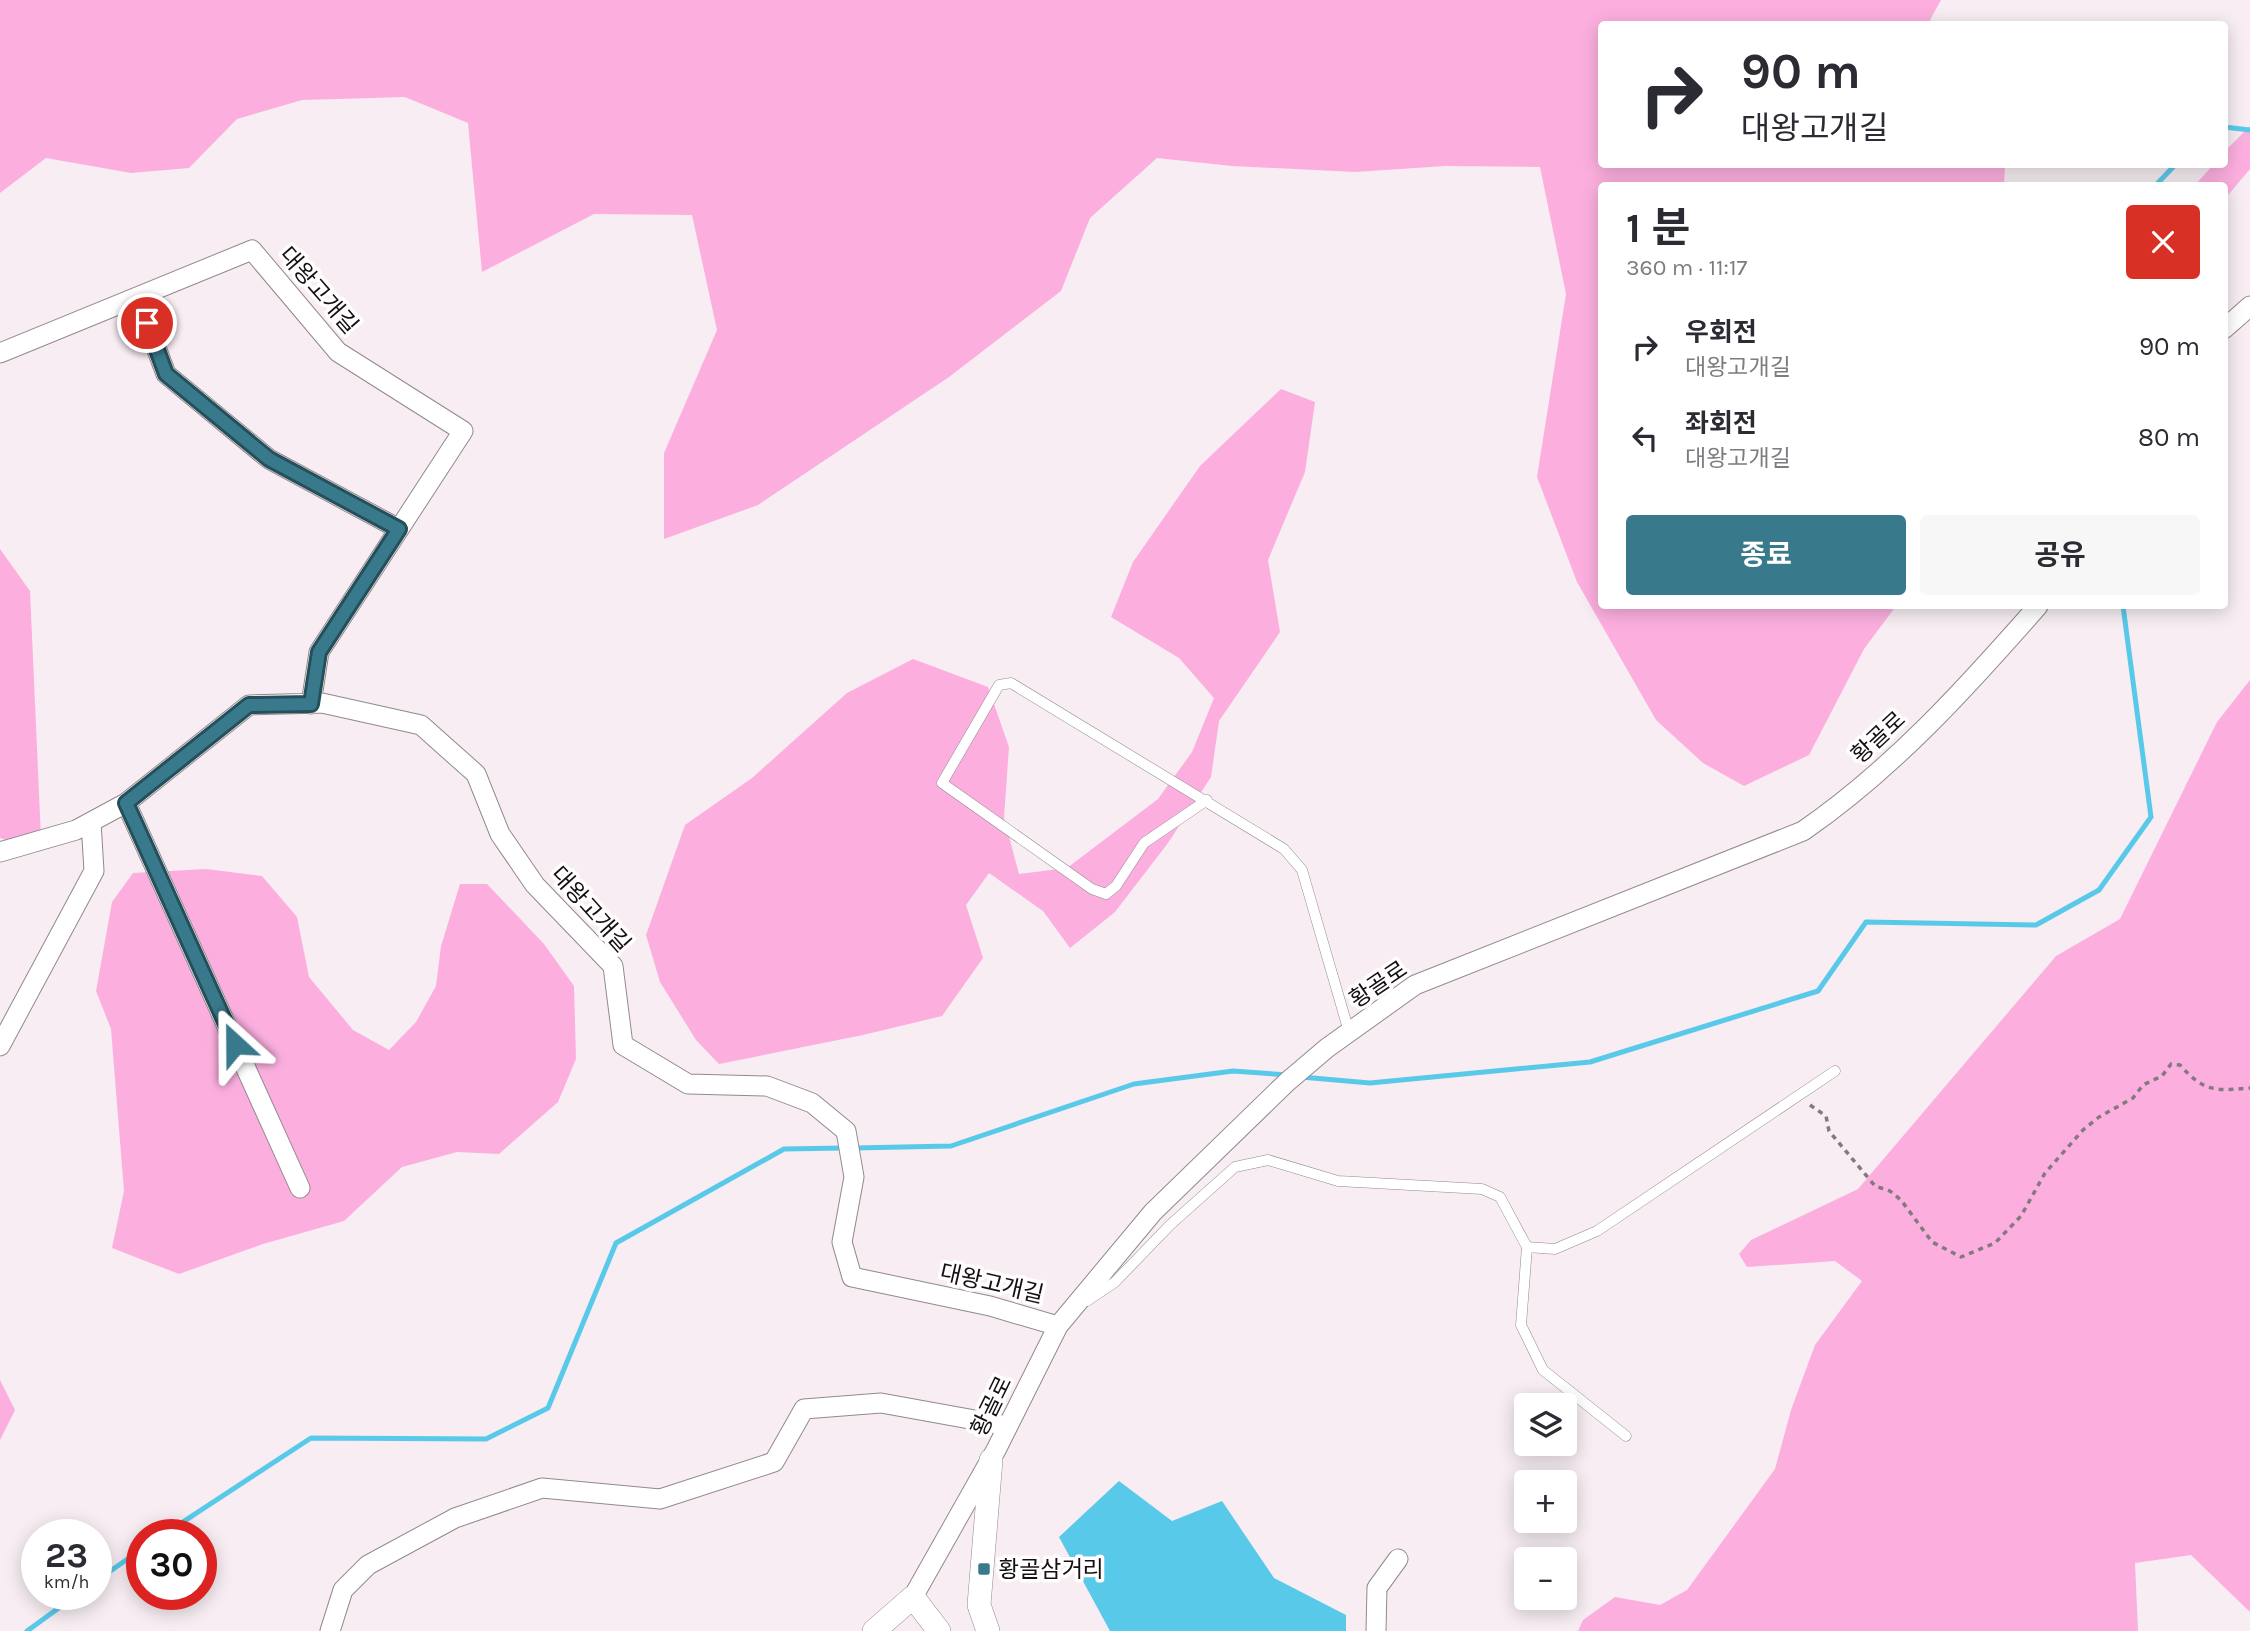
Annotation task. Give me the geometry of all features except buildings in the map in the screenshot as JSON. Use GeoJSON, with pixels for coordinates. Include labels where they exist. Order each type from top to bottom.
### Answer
{"type":"FeatureCollection","features":[{"type":"Feature","properties":{"kind":"street","name":"대왕고개길"},"geometry":{"type":"LineString","coordinates":[[0,353],[252,250],[338,352],[463,431],[319,652],[311,704]]}},
{"type":"Feature","properties":{"kind":"street"},"geometry":{"type":"LineString","coordinates":[[137,297],[166,374],[269,459],[399,529]]}},
{"type":"Feature","properties":{"kind":"street"},"geometry":{"type":"LineString","coordinates":[[2228,325],[2250,306]]}},
{"type":"Feature","properties":{"kind":"street","name":"황골로"},"geometry":{"type":"LineString","coordinates":[[913,1597],[991,1460],[1062,1321],[1153,1212],[1287,1082],[1327,1048],[1415,985],[1803,831],[1850,799],[1955,699],[2035,609]]}},
{"type":"Feature","properties":{"kind":"street","name":"대왕고개길"},"geometry":{"type":"LineString","coordinates":[[0,852],[76,830],[126,803],[249,705],[322,703],[421,725],[475,774],[500,834],[535,885],[613,966],[623,1045],[688,1084],[767,1086],[801,1098],[812,1103],[846,1131],[854,1178],[842,1242],[852,1277],[1062,1321]]}},
{"type":"Feature","properties":{"kind":"street"},"geometry":{"type":"LineString","coordinates":[[126,803],[300,1188]]}},
{"type":"Feature","properties":{"kind":"street"},"geometry":{"type":"LineString","coordinates":[[0,1046],[94,871],[90,822]]}},
{"type":"Feature","properties":{"kind":"street"},"geometry":{"type":"LineString","coordinates":[[330,1631],[342,1591],[368,1565],[455,1518],[542,1488],[660,1499],[774,1462],[804,1409],[881,1403],[1008,1426]]}},
{"type":"Feature","properties":{"kind":"street"},"geometry":{"type":"LineString","coordinates":[[988,1631],[979,1605],[991,1460]]}},
{"type":"Feature","properties":{"kind":"street"},"geometry":{"type":"LineString","coordinates":[[1376,1631],[1377,1588],[1398,1559]]}},
{"type":"Feature","properties":{"kind":"street"},"geometry":{"type":"LineString","coordinates":[[874,1631],[913,1597],[939,1631]]}},
{"type":"Feature","properties":{"kind":"lane"},"geometry":{"type":"LineString","coordinates":[[1207,800],[1144,843],[1116,886],[1106,894],[1093,889],[942,783],[999,685],[1011,683],[1207,800],[1284,849],[1302,870],[1349,1032]]}},
{"type":"Feature","properties":{"kind":"lane"},"geometry":{"type":"LineString","coordinates":[[1527,1247],[1555,1249],[1597,1231],[1835,1071]]}},
{"type":"Feature","properties":{"kind":"lane"},"geometry":{"type":"LineString","coordinates":[[1062,1321],[1115,1282],[1170,1225],[1235,1167],[1268,1160],[1338,1181],[1482,1189],[1500,1197],[1527,1247],[1521,1325],[1543,1370],[1626,1436]]}},
{"type":"Feature","properties":{"kind":"path"},"geometry":{"type":"LineString","coordinates":[[1798,1096],[1826,1116],[1829,1130],[1875,1186],[1890,1191],[1901,1200],[1932,1241],[1961,1257],[1995,1243],[2021,1216],[2045,1173],[2084,1130],[2099,1116],[2133,1098],[2143,1085],[2162,1076],[2171,1064],[2180,1065],[2193,1080],[2206,1088],[2250,1088]]}},
{"type":"Feature","properties":{"kind":"shaded area"},"geometry":{"type":"Polygon","coordinates":[[[0,0],[1941,0],[1930,21],[1598,21],[1598,168],[2005,168],[2004,182],[1598,182],[1598,609],[1894,609],[1864,649],[1809,755],[1744,786],[1703,763],[1656,720],[1577,582],[1537,477],[1566,294],[1540,167],[1445,166],[1355,172],[1232,166],[1157,158],[1090,218],[1061,291],[949,377],[758,505],[664,539],[664,453],[717,330],[692,215],[594,214],[482,272],[468,123],[405,97],[302,100],[237,119],[189,168],[131,173],[46,158],[0,193],[0,0]]]}},
{"type":"Feature","properties":{"kind":"shaded area"},"geometry":{"type":"Polygon","coordinates":[[[2250,126],[2250,169],[2228,195],[2228,182],[2198,182],[2210,168],[2228,168],[2228,148],[2250,126]]]}},
{"type":"Feature","properties":{"kind":"shaded area"},"geometry":{"type":"Polygon","coordinates":[[[1281,389],[1315,402],[1305,472],[1268,560],[1280,632],[1219,721],[1211,777],[1168,843],[1115,912],[1070,948],[1043,911],[989,873],[966,905],[983,958],[942,1016],[719,1064],[696,1040],[660,982],[646,935],[685,825],[752,778],[847,693],[913,659],[988,687],[1009,747],[1004,818],[1019,874],[1067,868],[1158,799],[1192,752],[1214,698],[1179,658],[1111,617],[1133,562],[1200,466],[1281,389]]]}},
{"type":"Feature","properties":{"kind":"shaded area"},"geometry":{"type":"Polygon","coordinates":[[[0,549],[30,591],[41,838],[0,838],[0,549]]]}},
{"type":"Feature","properties":{"kind":"shaded area"},"geometry":{"type":"Polygon","coordinates":[[[2250,680],[2250,1612],[2191,1555],[2135,1563],[2138,1631],[1578,1631],[1583,1620],[1615,1597],[1660,1605],[1687,1590],[1775,1469],[1791,1410],[1815,1345],[1862,1281],[1835,1261],[1747,1267],[1739,1254],[1751,1240],[1858,1189],[2056,956],[2120,919],[2217,722],[2250,680]]]}},
{"type":"Feature","properties":{"kind":"shaded area"},"geometry":{"type":"Polygon","coordinates":[[[206,869],[262,876],[297,917],[309,977],[353,1030],[389,1050],[416,1022],[436,986],[441,946],[460,884],[487,884],[544,944],[574,986],[576,1059],[558,1102],[499,1154],[457,1152],[402,1167],[344,1221],[263,1244],[179,1274],[112,1248],[124,1191],[111,1029],[96,991],[112,902],[133,873],[206,869]]]}},
{"type":"Feature","properties":{"kind":"shaded area"},"geometry":{"type":"Polygon","coordinates":[[[0,1380],[15,1410],[0,1440],[0,1380]]]}},
{"type":"Feature","properties":{"kind":"water"},"geometry":{"type":"Polygon","coordinates":[[[1119,1481],[1172,1521],[1222,1501],[1274,1578],[1346,1615],[1346,1631],[1110,1631],[1059,1537],[1119,1481]]]}},
{"type":"Feature","properties":{"kind":"waterway"},"geometry":{"type":"LineString","coordinates":[[2228,127],[2250,130]]}},
{"type":"Feature","properties":{"kind":"waterway"},"geometry":{"type":"LineString","coordinates":[[2159,182],[2172,168]]}},
{"type":"Feature","properties":{"kind":"waterway"},"geometry":{"type":"LineString","coordinates":[[1301,1077],[1370,1083],[1590,1062],[1818,991],[1866,922],[2036,925],[2099,890],[2151,817],[2123,609]]}},
{"type":"Feature","properties":{"kind":"waterway"},"geometry":{"type":"LineString","coordinates":[[854,1148],[951,1146],[1134,1084],[1233,1071],[1288,1075]]}},
{"type":"Feature","properties":{"kind":"waterway"},"geometry":{"type":"LineString","coordinates":[[187,1519],[311,1438],[486,1439],[548,1408],[616,1243],[784,1149],[844,1148]]}},
{"type":"Feature","properties":{"kind":"waterway"},"geometry":{"type":"LineString","coordinates":[[112,1570],[126,1560]]}},
{"type":"Feature","properties":{"kind":"waterway"},"geometry":{"type":"LineString","coordinates":[[27,1631],[56,1610]]}},
{"type":"Feature","properties":{"kind":"place","name":"황골삼거리"},"geometry":{"type":"Point","coordinates":[984,1569]}},
{"type":"Feature","properties":{"kind":"route"},"geometry":{"type":"LineString","coordinates":[[147,323],[166,374],[269,459],[399,529],[319,652],[311,704],[249,705],[126,803],[235,1044]]}}]}
